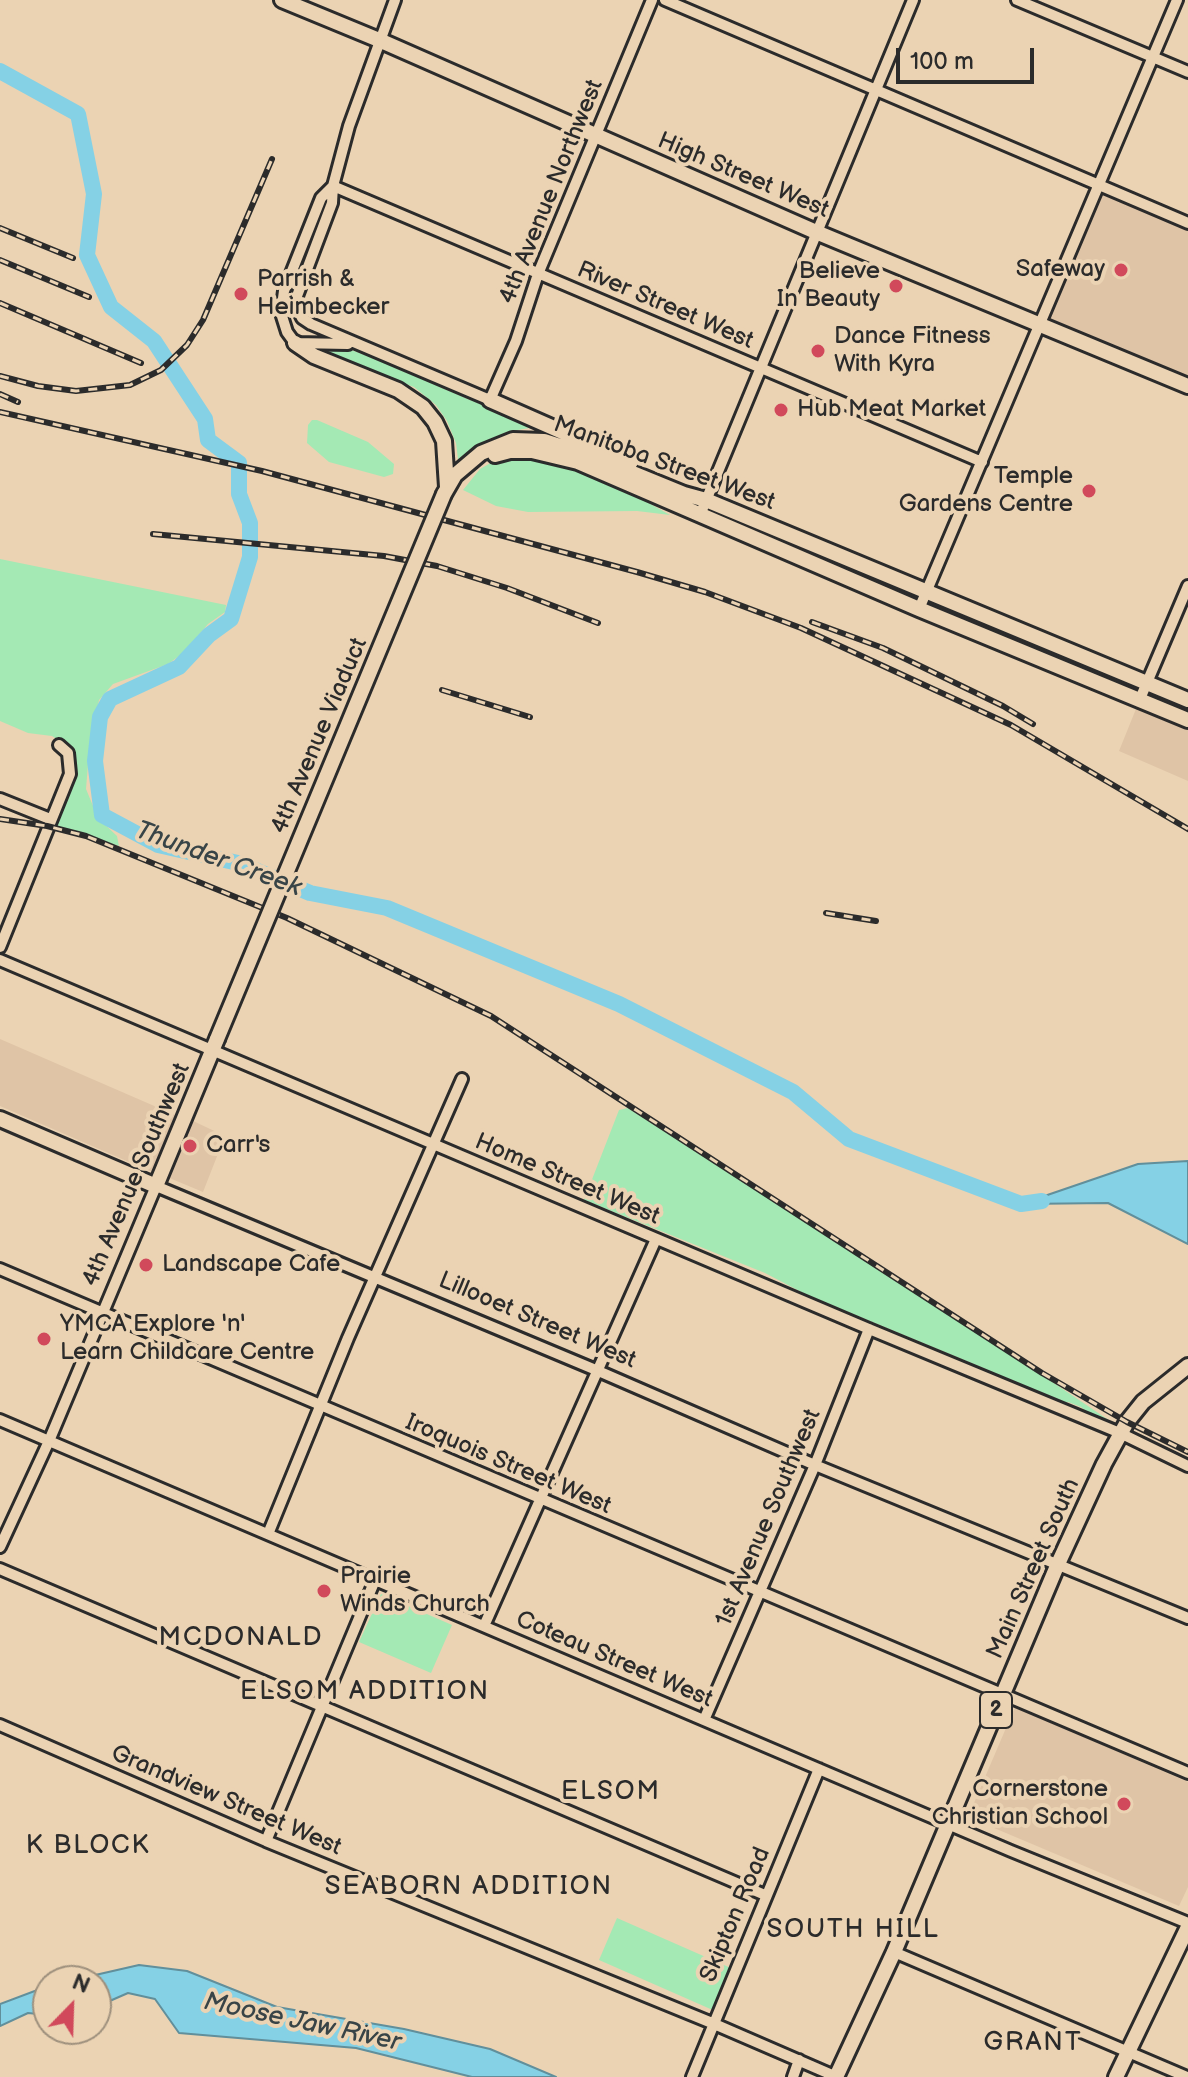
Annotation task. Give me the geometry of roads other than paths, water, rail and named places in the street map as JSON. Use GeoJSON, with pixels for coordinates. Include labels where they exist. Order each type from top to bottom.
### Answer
{"type":"FeatureCollection","features":[{"type":"Feature","properties":{"kind":"main road","name":"High Street West"},"geometry":{"type":"LineString","coordinates":[[282,0],[816,232],[1188,386]]}},
{"type":"Feature","properties":{"kind":"main road"},"geometry":{"type":"LineString","coordinates":[[295,343],[314,356],[398,390],[423,407],[444,441],[446,490]]}},
{"type":"Feature","properties":{"kind":"main road"},"geometry":{"type":"LineString","coordinates":[[490,400],[687,488],[706,500]]}},
{"type":"Feature","properties":{"kind":"main road","name":"Manitoba Street West"},"geometry":{"type":"LineString","coordinates":[[446,490],[463,467],[481,453],[502,443],[529,439],[560,446],[706,500],[1188,700]]}},
{"type":"Feature","properties":{"kind":"main road","name":"Manitoba Street West"},"geometry":{"type":"LineString","coordinates":[[446,490],[492,456],[521,450],[547,453],[578,462],[919,609],[1188,720]]}},
{"type":"Feature","properties":{"kind":"main road","name":"4th Avenue Viaduct"},"geometry":{"type":"LineString","coordinates":[[215,1046],[446,490]]}},
{"type":"Feature","properties":{"kind":"main road","name":"4th Avenue Southwest"},"geometry":{"type":"LineString","coordinates":[[156,1186],[215,1046]]}},
{"type":"Feature","properties":{"kind":"main road","name":"Lillooet Street West"},"geometry":{"type":"LineString","coordinates":[[0,1119],[156,1186]]}},
{"type":"Feature","properties":{"kind":"main road","name":"Main Street South"},"geometry":{"type":"LineString","coordinates":[[837,2077],[894,1952],[1057,1566],[1120,1433],[1143,1402],[1188,1366]]}},
{"type":"Feature","properties":{"kind":"main road"},"geometry":{"type":"LineString","coordinates":[[1116,2077],[1188,1925]]}},
{"type":"Feature","properties":{"kind":"street"},"geometry":{"type":"LineString","coordinates":[[395,0],[349,126],[333,186],[332,203],[296,300],[298,310],[307,321],[360,347],[490,400]]}},
{"type":"Feature","properties":{"kind":"street","name":"4th Avenue Northwest"},"geometry":{"type":"LineString","coordinates":[[490,400],[516,341],[538,274],[594,135],[652,0]]}},
{"type":"Feature","properties":{"kind":"street"},"geometry":{"type":"LineString","coordinates":[[665,0],[1188,223]]}},
{"type":"Feature","properties":{"kind":"street"},"geometry":{"type":"LineString","coordinates":[[700,515],[913,0]]}},
{"type":"Feature","properties":{"kind":"street"},"geometry":{"type":"LineString","coordinates":[[1017,0],[1188,72]]}},
{"type":"Feature","properties":{"kind":"street"},"geometry":{"type":"LineString","coordinates":[[919,609],[1177,0]]}},
{"type":"Feature","properties":{"kind":"street"},"geometry":{"type":"LineString","coordinates":[[333,186],[321,198],[283,296],[282,318],[295,343],[339,343],[360,347]]}},
{"type":"Feature","properties":{"kind":"street","name":"River Street West"},"geometry":{"type":"LineString","coordinates":[[333,186],[982,462]]}},
{"type":"Feature","properties":{"kind":"street"},"geometry":{"type":"LineString","coordinates":[[1140,699],[1188,586]]}},
{"type":"Feature","properties":{"kind":"street"},"geometry":{"type":"LineString","coordinates":[[0,947],[70,774],[68,753],[59,745]]}},
{"type":"Feature","properties":{"kind":"street"},"geometry":{"type":"LineString","coordinates":[[0,799],[50,819]]}},
{"type":"Feature","properties":{"kind":"street","name":"Home Street West"},"geometry":{"type":"LineString","coordinates":[[0,960],[215,1046],[433,1145],[1120,1433],[1188,1466]]}},
{"type":"Feature","properties":{"kind":"street"},"geometry":{"type":"LineString","coordinates":[[268,1534],[348,1338],[462,1079]]}},
{"type":"Feature","properties":{"kind":"street","name":"Lillooet Street West"},"geometry":{"type":"LineString","coordinates":[[156,1186],[815,1465],[1188,1618]]}},
{"type":"Feature","properties":{"kind":"street","name":"4th Avenue Southwest"},"geometry":{"type":"LineString","coordinates":[[0,1547],[49,1441],[156,1186]]}},
{"type":"Feature","properties":{"kind":"street"},"geometry":{"type":"LineString","coordinates":[[484,1626],[656,1239]]}},
{"type":"Feature","properties":{"kind":"street","name":"Iroquois Street West"},"geometry":{"type":"LineString","coordinates":[[0,1269],[1188,1773]]}},
{"type":"Feature","properties":{"kind":"street","name":"1st Avenue Southwest"},"geometry":{"type":"LineString","coordinates":[[704,1720],[815,1465],[869,1329]]}},
{"type":"Feature","properties":{"kind":"street","name":"Coteau Street West"},"geometry":{"type":"LineString","coordinates":[[0,1420],[1188,1925]]}},
{"type":"Feature","properties":{"kind":"street"},"geometry":{"type":"LineString","coordinates":[[0,1569],[765,1895]]}},
{"type":"Feature","properties":{"kind":"street"},"geometry":{"type":"LineString","coordinates":[[266,1841],[375,1580]]}},
{"type":"Feature","properties":{"kind":"street","name":"Grandview Street West"},"geometry":{"type":"LineString","coordinates":[[0,1725],[266,1841],[837,2077]]}},
{"type":"Feature","properties":{"kind":"street","name":"Skipton Road"},"geometry":{"type":"LineString","coordinates":[[692,2077],[819,1769]]}},
{"type":"Feature","properties":{"kind":"street"},"geometry":{"type":"LineString","coordinates":[[894,1952],[1187,2077]]}},
{"type":"Feature","properties":{"kind":"street"},"geometry":{"type":"LineString","coordinates":[[793,2077],[799,2060]]}},
{"type":"Feature","properties":{"kind":"water"},"geometry":{"type":"Polygon","coordinates":[[[1188,1161],[1188,1244],[1108,1203],[1021,1204],[1138,1164],[1188,1161]]]}},
{"type":"Feature","properties":{"kind":"water","name":"Moose Jaw River"},"geometry":{"type":"Polygon","coordinates":[[[139,1965],[187,1971],[277,2007],[404,2029],[490,2049],[556,2077],[472,2077],[356,2048],[179,2033],[155,1999],[128,1993],[112,2000],[112,1971],[139,1965]]]}},
{"type":"Feature","properties":{"kind":"water"},"geometry":{"type":"Polygon","coordinates":[[[32,1992],[32,2013],[0,2026],[0,2004],[32,1992]]]}},
{"type":"Feature","properties":{"kind":"waterway","name":"Thunder Creek"},"geometry":{"type":"LineString","coordinates":[[0,71],[78,114],[94,194],[87,255],[111,307],[154,341],[205,419],[208,440],[239,463],[239,494],[250,523],[250,557],[231,619],[209,635],[179,667],[110,699],[100,717],[95,761],[102,815],[158,845],[238,863],[310,893],[387,908],[619,1004],[793,1092],[849,1139],[1021,1204],[1042,1201]]}},
{"type":"Feature","properties":{"kind":"railway"},"geometry":{"type":"LineString","coordinates":[[0,376],[38,386],[76,391],[130,385],[161,370],[187,345],[203,320],[272,159]]}},
{"type":"Feature","properties":{"kind":"railway"},"geometry":{"type":"LineString","coordinates":[[0,228],[73,258]]}},
{"type":"Feature","properties":{"kind":"railway"},"geometry":{"type":"LineString","coordinates":[[0,260],[89,297]]}},
{"type":"Feature","properties":{"kind":"railway"},"geometry":{"type":"LineString","coordinates":[[0,303],[141,363]]}},
{"type":"Feature","properties":{"kind":"railway"},"geometry":{"type":"LineString","coordinates":[[0,394],[18,402]]}},
{"type":"Feature","properties":{"kind":"railway"},"geometry":{"type":"LineString","coordinates":[[0,412],[262,471],[705,592],[801,628],[1011,725],[1188,829]]}},
{"type":"Feature","properties":{"kind":"railway"},"geometry":{"type":"LineString","coordinates":[[153,534],[384,556],[437,566],[507,588],[598,623]]}},
{"type":"Feature","properties":{"kind":"railway"},"geometry":{"type":"LineString","coordinates":[[812,622],[883,648],[1003,706],[1033,724]]}},
{"type":"Feature","properties":{"kind":"railway"},"geometry":{"type":"LineString","coordinates":[[442,690],[530,717]]}},
{"type":"Feature","properties":{"kind":"railway"},"geometry":{"type":"LineString","coordinates":[[0,819],[86,836],[287,918],[491,1016],[1042,1373],[1127,1422],[1188,1452]]}},
{"type":"Feature","properties":{"kind":"railway"},"geometry":{"type":"LineString","coordinates":[[826,913],[876,921]]}},
{"type":"Feature","properties":{"kind":"place","name":"Safeway"},"geometry":{"type":"Point","coordinates":[1121,270]}},
{"type":"Feature","properties":{"kind":"place","name":"Believe In Beauty"},"geometry":{"type":"Point","coordinates":[896,286]}},
{"type":"Feature","properties":{"kind":"place","name":"Parrish & Heimbecker"},"geometry":{"type":"Point","coordinates":[241,294]}},
{"type":"Feature","properties":{"kind":"place","name":"Dance Fitness With Kyra"},"geometry":{"type":"Point","coordinates":[818,351]}},
{"type":"Feature","properties":{"kind":"place","name":"Hub Meat Market"},"geometry":{"type":"Point","coordinates":[781,410]}},
{"type":"Feature","properties":{"kind":"place","name":"Temple Gardens Centre"},"geometry":{"type":"Point","coordinates":[1089,491]}},
{"type":"Feature","properties":{"kind":"place","name":"Carr's"},"geometry":{"type":"Point","coordinates":[190,1146]}},
{"type":"Feature","properties":{"kind":"place","name":"Landscape Cafe"},"geometry":{"type":"Point","coordinates":[146,1265]}},
{"type":"Feature","properties":{"kind":"place","name":"YMCA Explore 'n' Learn Childcare Centre"},"geometry":{"type":"Point","coordinates":[44,1339]}},
{"type":"Feature","properties":{"kind":"place","name":"Prairie Winds Church"},"geometry":{"type":"Point","coordinates":[324,1591]}},
{"type":"Feature","properties":{"kind":"place","name":"Cornerstone Christian School"},"geometry":{"type":"Point","coordinates":[1124,1804]}},
{"type":"Feature","properties":{"kind":"district","name":"MCDONALD"},"geometry":{"type":"Point","coordinates":[241,1638]}},
{"type":"Feature","properties":{"kind":"district","name":"ELSOM ADDITION"},"geometry":{"type":"Point","coordinates":[365,1692]}},
{"type":"Feature","properties":{"kind":"district","name":"ELSOM"},"geometry":{"type":"Point","coordinates":[611,1792]}},
{"type":"Feature","properties":{"kind":"district","name":"K BLOCK"},"geometry":{"type":"Point","coordinates":[88,1846]}},
{"type":"Feature","properties":{"kind":"district","name":"SEABORN ADDITION"},"geometry":{"type":"Point","coordinates":[469,1887]}},
{"type":"Feature","properties":{"kind":"district","name":"SOUTH HILL"},"geometry":{"type":"Point","coordinates":[853,1930]}},
{"type":"Feature","properties":{"kind":"district","name":"GRANT"},"geometry":{"type":"Point","coordinates":[1033,2043]}}]}
